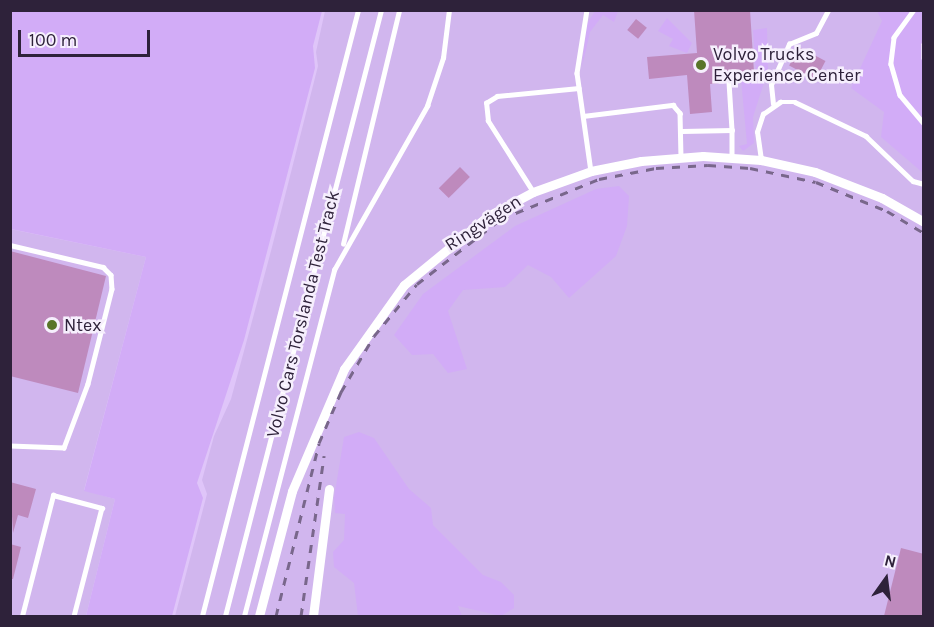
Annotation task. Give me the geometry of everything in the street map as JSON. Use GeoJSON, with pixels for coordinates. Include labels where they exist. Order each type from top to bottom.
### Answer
{"type":"FeatureCollection","features":[{"type":"Feature","properties":{"kind":"street","name":"Ringvägen"},"geometry":{"type":"LineString","coordinates":[[259,616],[308,445],[358,344],[428,261],[488,216],[533,192],[591,171],[681,157],[732,157],[761,160],[848,184],[924,222]]}},
{"type":"Feature","properties":{"kind":"street"},"geometry":{"type":"LineString","coordinates":[[313,616],[329,489]]}},
{"type":"Feature","properties":{"kind":"lane","name":"Volvo Cars Torslanda Test Track"},"geometry":{"type":"LineString","coordinates":[[202,616],[358,10]]}},
{"type":"Feature","properties":{"kind":"lane","name":"Volvo Cars Torslanda Test Track"},"geometry":{"type":"LineString","coordinates":[[225,616],[381,10]]}},
{"type":"Feature","properties":{"kind":"lane"},"geometry":{"type":"LineString","coordinates":[[244,616],[343,247],[345,222],[399,10]]}},
{"type":"Feature","properties":{"kind":"lane"},"geometry":{"type":"LineString","coordinates":[[343,247],[427,106],[443,58],[449,10]]}},
{"type":"Feature","properties":{"kind":"lane"},"geometry":{"type":"LineString","coordinates":[[587,10],[577,56],[579,88],[591,171]]}},
{"type":"Feature","properties":{"kind":"lane"},"geometry":{"type":"LineString","coordinates":[[761,160],[759,122],[773,104],[771,85],[789,44],[816,33],[828,10]]}},
{"type":"Feature","properties":{"kind":"lane"},"geometry":{"type":"LineString","coordinates":[[914,10],[894,38],[891,64],[900,95],[924,124]]}},
{"type":"Feature","properties":{"kind":"lane"},"geometry":{"type":"LineString","coordinates":[[924,44],[924,58]]}},
{"type":"Feature","properties":{"kind":"lane"},"geometry":{"type":"LineString","coordinates":[[729,82],[732,157]]}},
{"type":"Feature","properties":{"kind":"lane"},"geometry":{"type":"LineString","coordinates":[[533,192],[488,121],[486,103],[497,96],[579,88]]}},
{"type":"Feature","properties":{"kind":"lane"},"geometry":{"type":"LineString","coordinates":[[773,104],[795,102],[860,132],[913,181],[924,184]]}},
{"type":"Feature","properties":{"kind":"lane"},"geometry":{"type":"LineString","coordinates":[[583,116],[673,105],[680,112],[681,157]]}},
{"type":"Feature","properties":{"kind":"lane"},"geometry":{"type":"LineString","coordinates":[[682,131],[732,130]]}},
{"type":"Feature","properties":{"kind":"lane"},"geometry":{"type":"LineString","coordinates":[[10,245],[103,267],[111,275],[112,289],[88,384],[64,448],[10,446]]}},
{"type":"Feature","properties":{"kind":"lane"},"geometry":{"type":"LineString","coordinates":[[22,616],[53,495],[102,508],[74,616]]}},
{"type":"Feature","properties":{"kind":"shaded area"},"geometry":{"type":"Polygon","coordinates":[[[10,11],[322,11],[313,46],[315,68],[244,340],[197,483],[203,498],[172,616],[86,616],[115,499],[84,491],[146,257],[11,229],[10,11]]]}},
{"type":"Feature","properties":{"kind":"shaded area"},"geometry":{"type":"Polygon","coordinates":[[[325,11],[923,11],[923,616],[175,616],[207,494],[202,480],[214,436],[231,399],[271,251],[318,66],[316,52],[325,11]]]}},
{"type":"Feature","properties":{"kind":"shaded area"},"geometry":{"type":"Polygon","coordinates":[[[595,11],[618,11],[614,22],[603,15],[590,32],[582,67],[587,24],[595,11]]]}},
{"type":"Feature","properties":{"kind":"shaded area"},"geometry":{"type":"Polygon","coordinates":[[[877,11],[923,11],[923,173],[881,137],[884,112],[851,88],[882,21],[877,11]]]}},
{"type":"Feature","properties":{"kind":"shaded area"},"geometry":{"type":"Polygon","coordinates":[[[667,18],[692,43],[687,53],[669,46],[673,39],[658,31],[667,18]]]}},
{"type":"Feature","properties":{"kind":"shaded area"},"geometry":{"type":"Polygon","coordinates":[[[767,28],[768,70],[753,117],[754,143],[743,151],[739,146],[747,144],[741,79],[733,81],[734,75],[756,73],[753,30],[767,28]]]}},
{"type":"Feature","properties":{"kind":"shaded area"},"geometry":{"type":"Polygon","coordinates":[[[619,186],[629,196],[627,226],[616,256],[569,298],[551,277],[528,265],[505,287],[463,290],[448,311],[467,369],[448,373],[433,354],[412,355],[394,335],[423,294],[515,226],[596,189],[619,186]]]}},
{"type":"Feature","properties":{"kind":"shaded area"},"geometry":{"type":"Polygon","coordinates":[[[10,229],[146,257],[84,490],[115,499],[86,616],[11,616],[10,229]]]}},
{"type":"Feature","properties":{"kind":"shaded area"},"geometry":{"type":"Polygon","coordinates":[[[359,432],[374,438],[409,489],[431,508],[433,525],[483,575],[501,582],[514,595],[514,608],[501,616],[458,606],[462,616],[358,616],[354,583],[334,567],[333,552],[344,540],[345,514],[335,513],[334,498],[344,437],[359,432]]]}},
{"type":"Feature","properties":{"kind":"building","name":"Volvo Trucks Experience Center"},"geometry":{"type":"Polygon","coordinates":[[[694,10],[750,10],[754,72],[720,74],[721,83],[710,84],[712,112],[690,114],[687,75],[649,79],[647,57],[697,53],[694,10]]]}},
{"type":"Feature","properties":{"kind":"building"},"geometry":{"type":"Polygon","coordinates":[[[636,19],[647,28],[638,39],[627,30],[636,19]]]}},
{"type":"Feature","properties":{"kind":"building"},"geometry":{"type":"Polygon","coordinates":[[[799,47],[825,61],[816,80],[789,66],[799,47]]]}},
{"type":"Feature","properties":{"kind":"building"},"geometry":{"type":"Polygon","coordinates":[[[460,167],[470,177],[449,198],[439,188],[460,167]]]}},
{"type":"Feature","properties":{"kind":"building","name":"Ntex"},"geometry":{"type":"Polygon","coordinates":[[[10,251],[106,276],[78,393],[10,376],[10,251]]]}},
{"type":"Feature","properties":{"kind":"building"},"geometry":{"type":"Polygon","coordinates":[[[10,482],[36,489],[28,518],[18,515],[13,533],[10,482]]]}},
{"type":"Feature","properties":{"kind":"building"},"geometry":{"type":"Polygon","coordinates":[[[10,544],[21,547],[13,579],[10,579],[10,544]]]}},
{"type":"Feature","properties":{"kind":"building"},"geometry":{"type":"Polygon","coordinates":[[[901,548],[924,554],[924,616],[884,616],[901,548]]]}},
{"type":"Feature","properties":{"kind":"railway"},"geometry":{"type":"LineString","coordinates":[[276,616],[319,443],[341,392],[374,336],[417,284],[501,219],[599,179],[656,168],[708,165],[750,168],[816,182],[887,211],[924,233]]}},
{"type":"Feature","properties":{"kind":"railway"},"geometry":{"type":"LineString","coordinates":[[301,616],[324,456]]}},
{"type":"Feature","properties":{"kind":"place","name":"Volvo Trucks Experience Center"},"geometry":{"type":"Point","coordinates":[701,65]}},
{"type":"Feature","properties":{"kind":"place","name":"Ntex"},"geometry":{"type":"Point","coordinates":[52,325]}}]}
